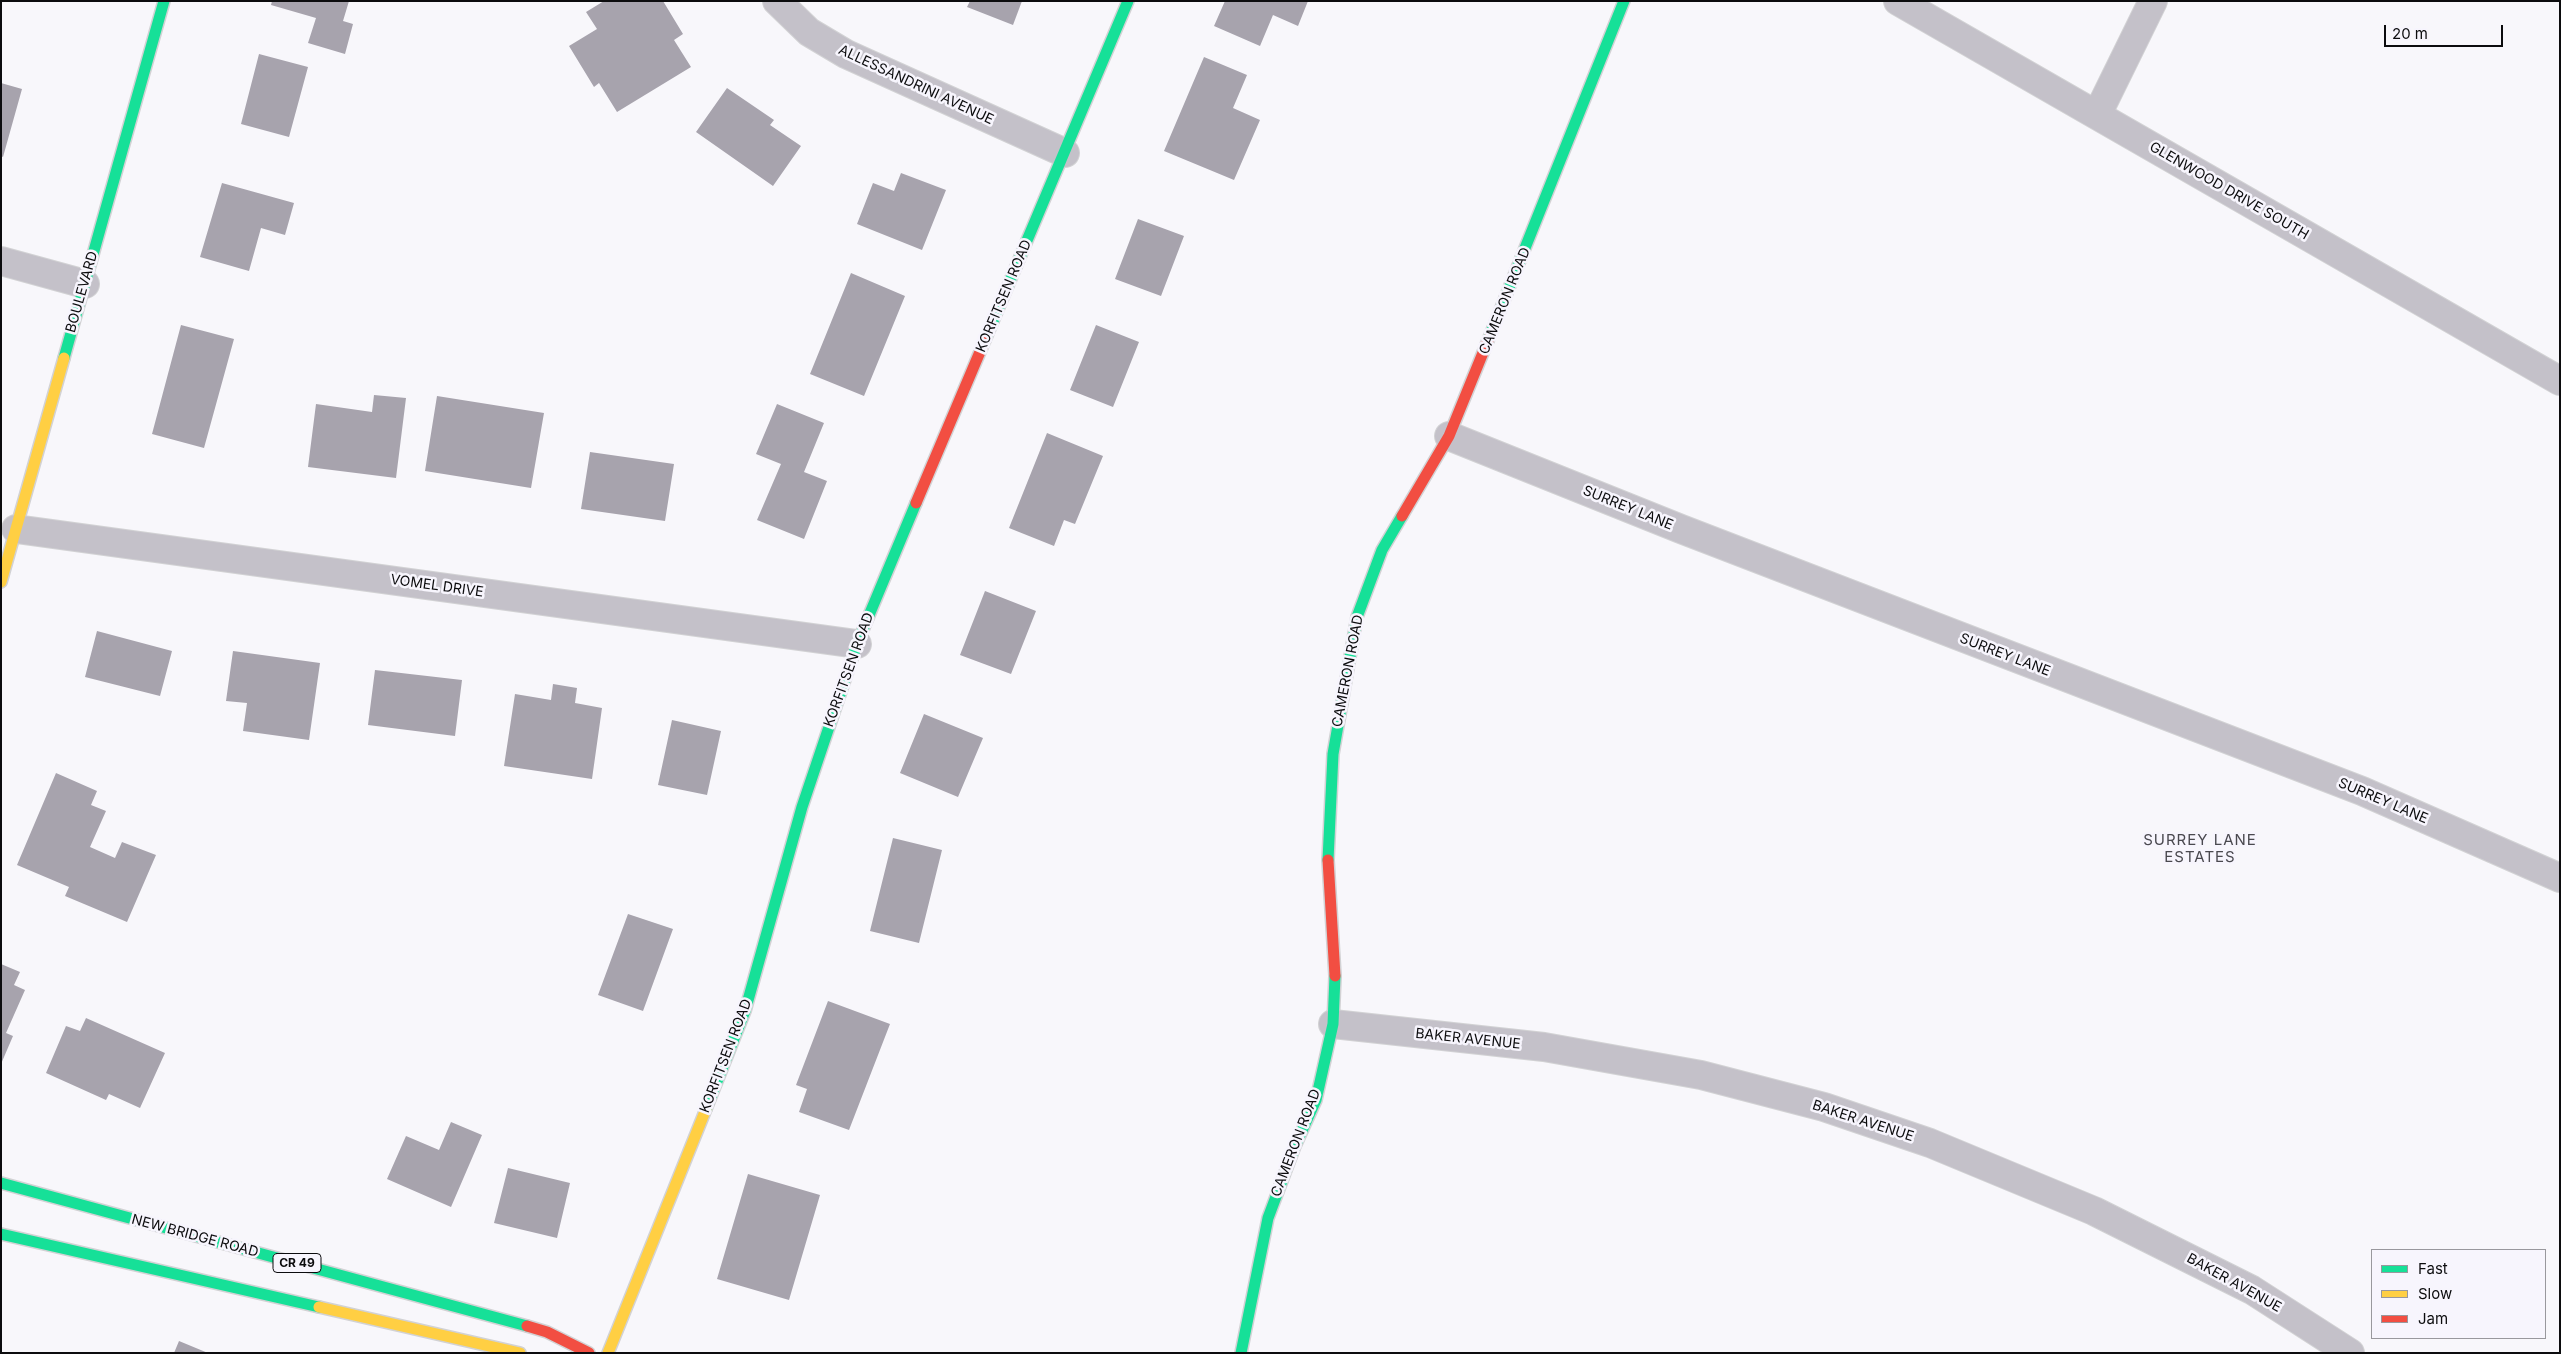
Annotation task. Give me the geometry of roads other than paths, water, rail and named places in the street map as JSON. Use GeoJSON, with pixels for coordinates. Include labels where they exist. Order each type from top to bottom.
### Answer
{"type":"FeatureCollection","features":[{"type":"Feature","properties":{"kind":"street","name":"BOULEVARD"},"geometry":{"type":"LineString","coordinates":[[1,582],[164,1]]}},
{"type":"Feature","properties":{"kind":"street","name":"ALLESSANDRINI AVENUE"},"geometry":{"type":"LineString","coordinates":[[777,1],[809,32],[846,54],[1065,153]]}},
{"type":"Feature","properties":{"kind":"street","name":"KORFITSEN ROAD"},"geometry":{"type":"LineString","coordinates":[[608,1353],[745,1011],[802,807],[858,644],[1128,1]]}},
{"type":"Feature","properties":{"kind":"street","name":"CAMERON ROAD"},"geometry":{"type":"LineString","coordinates":[[1241,1353],[1268,1218],[1316,1100],[1333,1024],[1336,968],[1328,864],[1333,754],[1357,617],[1382,550],[1449,436],[1537,222],[1624,1]]}},
{"type":"Feature","properties":{"kind":"street","name":"GLENWOOD DRIVE SOUTH"},"geometry":{"type":"LineString","coordinates":[[1898,1],[2560,381]]}},
{"type":"Feature","properties":{"kind":"street"},"geometry":{"type":"LineString","coordinates":[[2097,115],[2153,1]]}},
{"type":"Feature","properties":{"kind":"street"},"geometry":{"type":"LineString","coordinates":[[1,260],[84,284]]}},
{"type":"Feature","properties":{"kind":"street","name":"SURREY LANE"},"geometry":{"type":"LineString","coordinates":[[1449,436],[1681,529],[2362,791],[2559,874]]}},
{"type":"Feature","properties":{"kind":"street","name":"VOMEL DRIVE"},"geometry":{"type":"LineString","coordinates":[[16,529],[858,644]]}},
{"type":"Feature","properties":{"kind":"street","name":"BAKER AVENUE"},"geometry":{"type":"LineString","coordinates":[[1333,1024],[1554,1049],[1701,1075],[1824,1107],[1930,1143],[2094,1210],[2252,1290],[2350,1353]]}},
{"type":"Feature","properties":{"kind":"street","name":"NEW BRIDGE ROAD"},"geometry":{"type":"LineString","coordinates":[[1,1183],[546,1332],[589,1353]]}},
{"type":"Feature","properties":{"kind":"street"},"geometry":{"type":"LineString","coordinates":[[1,1234],[520,1353]]}},
{"type":"Feature","properties":{"kind":"district","name":"SURREY LANE ESTATES"},"geometry":{"type":"Point","coordinates":[2200,848]}}]}
